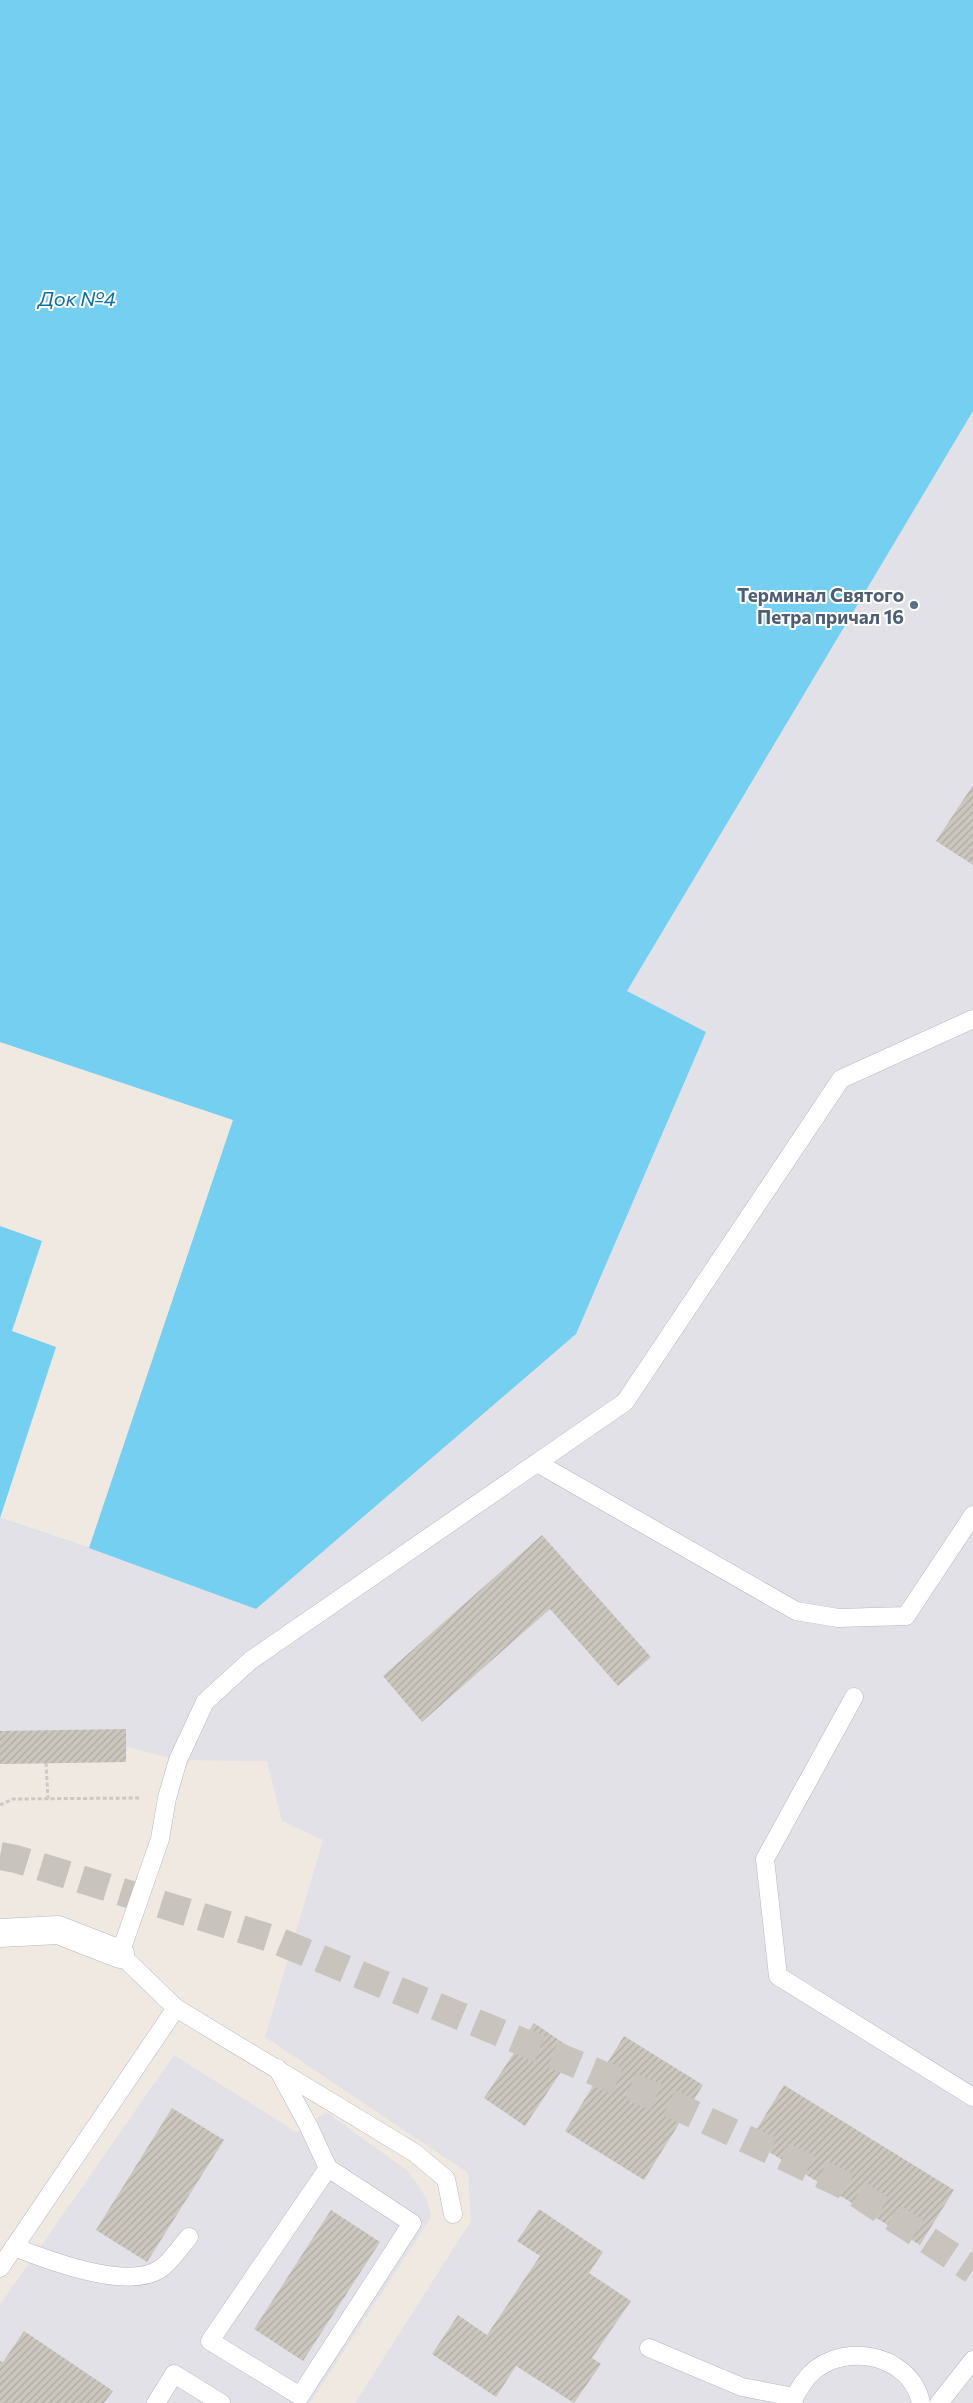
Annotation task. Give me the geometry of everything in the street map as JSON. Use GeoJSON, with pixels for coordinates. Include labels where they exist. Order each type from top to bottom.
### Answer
{"type":"FeatureCollection","features":[{"type":"Feature","properties":{"kind":"street"},"geometry":{"type":"LineString","coordinates":[[0,1933],[58,1930],[120,1954]]}},
{"type":"Feature","properties":{"kind":"lane"},"geometry":{"type":"LineString","coordinates":[[453,2214],[446,2178],[415,2153],[176,2008],[120,1954],[160,1839],[167,1798],[178,1760],[205,1702],[251,1660],[539,1464],[625,1402],[841,1079],[973,1020]]}},
{"type":"Feature","properties":{"kind":"lane"},"geometry":{"type":"LineString","coordinates":[[539,1464],[796,1611],[838,1618],[906,1616],[973,1515]]}},
{"type":"Feature","properties":{"kind":"lane"},"geometry":{"type":"LineString","coordinates":[[854,1697],[765,1859],[778,1976],[973,2097]]}},
{"type":"Feature","properties":{"kind":"lane"},"geometry":{"type":"LineString","coordinates":[[0,2268],[176,2008]]}},
{"type":"Feature","properties":{"kind":"lane"},"geometry":{"type":"LineString","coordinates":[[277,2068],[328,2168],[412,2223],[300,2396],[210,2341],[328,2168]]}},
{"type":"Feature","properties":{"kind":"lane"},"geometry":{"type":"LineString","coordinates":[[14,2247],[59,2264],[94,2273],[139,2277],[160,2269],[189,2237]]}},
{"type":"Feature","properties":{"kind":"lane"},"geometry":{"type":"LineString","coordinates":[[649,2348],[742,2387],[793,2400],[809,2375],[830,2360],[856,2354],[882,2359],[904,2373],[919,2395],[921,2403]]}},
{"type":"Feature","properties":{"kind":"lane"},"geometry":{"type":"LineString","coordinates":[[939,2403],[973,2360]]}},
{"type":"Feature","properties":{"kind":"lane"},"geometry":{"type":"LineString","coordinates":[[156,2403],[174,2374],[221,2403]]}},
{"type":"Feature","properties":{"kind":"path"},"geometry":{"type":"LineString","coordinates":[[46,1763],[48,1799]]}},
{"type":"Feature","properties":{"kind":"path"},"geometry":{"type":"LineString","coordinates":[[0,1805],[13,1799],[167,1798]]}},
{"type":"Feature","properties":{"kind":"shaded area"},"geometry":{"type":"Polygon","coordinates":[[[973,411],[973,2403],[355,2403],[471,2221],[468,2173],[265,2037],[323,1840],[282,1821],[267,1761],[178,1760],[127,1747],[126,1762],[0,1764],[0,1518],[89,1548],[627,991],[973,411]]]}},
{"type":"Feature","properties":{"kind":"shaded area"},"geometry":{"type":"Polygon","coordinates":[[[174,2055],[296,2132],[326,2112],[408,2171],[427,2199],[431,2217],[310,2403],[0,2403],[0,2305],[174,2055]]]}},
{"type":"Feature","properties":{"kind":"water","name":"Док №4"},"geometry":{"type":"Polygon","coordinates":[[[0,0],[973,0],[973,411],[627,991],[706,1032],[576,1334],[256,1609],[89,1548],[0,1518],[0,0]]]}},
{"type":"Feature","properties":{"kind":"pier"},"geometry":{"type":"Polygon","coordinates":[[[0,1042],[233,1120],[89,1548],[0,1518],[56,1347],[12,1331],[42,1241],[0,1226],[0,1042]]]}},
{"type":"Feature","properties":{"kind":"building"},"geometry":{"type":"Polygon","coordinates":[[[973,785],[973,865],[936,841],[973,785]]]}},
{"type":"Feature","properties":{"kind":"building"},"geometry":{"type":"Polygon","coordinates":[[[542,1535],[651,1657],[618,1686],[550,1609],[422,1722],[383,1676],[542,1535]]]}},
{"type":"Feature","properties":{"kind":"building"},"geometry":{"type":"Polygon","coordinates":[[[126,1729],[126,1762],[0,1764],[0,1731],[126,1729]]]}},
{"type":"Feature","properties":{"kind":"building"},"geometry":{"type":"Polygon","coordinates":[[[534,2023],[575,2051],[525,2126],[484,2098],[534,2023]]]}},
{"type":"Feature","properties":{"kind":"building"},"geometry":{"type":"Polygon","coordinates":[[[624,2036],[703,2085],[644,2180],[565,2131],[624,2036]]]}},
{"type":"Feature","properties":{"kind":"building"},"geometry":{"type":"Polygon","coordinates":[[[784,2085],[954,2190],[920,2245],[750,2140],[784,2085]]]}},
{"type":"Feature","properties":{"kind":"building"},"geometry":{"type":"Polygon","coordinates":[[[172,2108],[224,2140],[147,2262],[96,2230],[172,2108]]]}},
{"type":"Feature","properties":{"kind":"building"},"geometry":{"type":"Polygon","coordinates":[[[539,2209],[603,2252],[589,2273],[631,2301],[592,2358],[601,2364],[574,2403],[516,2366],[496,2397],[432,2354],[458,2315],[487,2335],[540,2256],[517,2241],[539,2209]]]}},
{"type":"Feature","properties":{"kind":"building"},"geometry":{"type":"Polygon","coordinates":[[[331,2210],[380,2242],[303,2361],[254,2329],[331,2210]]]}},
{"type":"Feature","properties":{"kind":"building"},"geometry":{"type":"Polygon","coordinates":[[[24,2331],[113,2391],[104,2403],[0,2403],[0,2361],[3,2362],[24,2331]]]}},
{"type":"Feature","properties":{"kind":"tunnel"},"geometry":{"type":"LineString","coordinates":[[0,1856],[16,1859],[273,1939],[661,2099],[844,2185],[973,2270]]}},
{"type":"Feature","properties":{"kind":"place","name":"Терминал Святого Петра причал 16"},"geometry":{"type":"Point","coordinates":[914,605]}}]}
